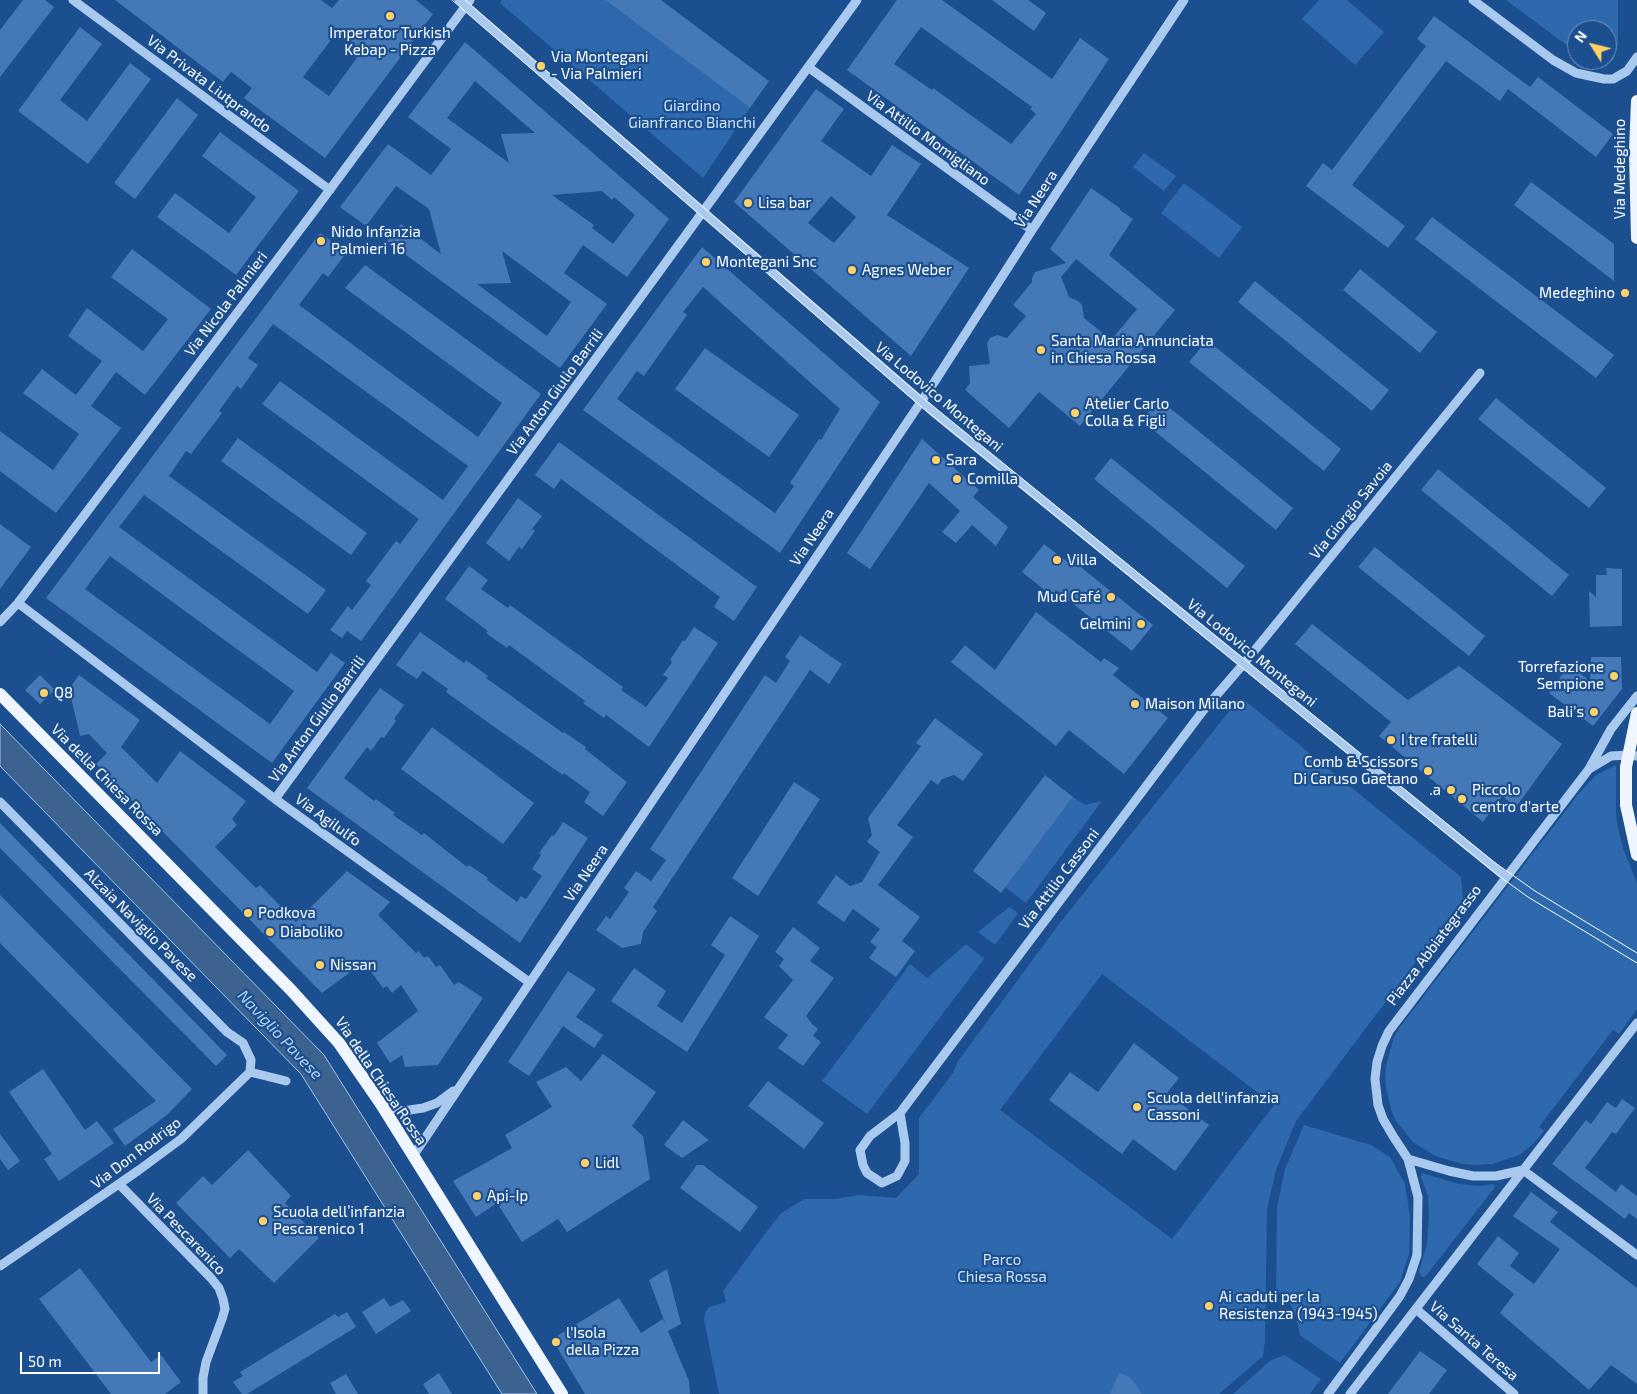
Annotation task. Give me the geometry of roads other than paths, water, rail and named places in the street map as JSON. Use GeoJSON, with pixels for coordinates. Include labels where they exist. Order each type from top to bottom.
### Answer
{"type":"FeatureCollection","features":[{"type":"Feature","properties":{"kind":"main road","name":"Via Medeghino"},"geometry":{"type":"LineString","coordinates":[[1637,101],[1635,151],[1637,238]]}},
{"type":"Feature","properties":{"kind":"main road","name":"Via della Chiesa Rossa"},"geometry":{"type":"LineString","coordinates":[[0,694],[316,1016],[339,1043],[381,1104],[562,1394]]}},
{"type":"Feature","properties":{"kind":"main road"},"geometry":{"type":"LineString","coordinates":[[1637,713],[1633,756],[1626,767],[1626,805],[1637,855]]}},
{"type":"Feature","properties":{"kind":"street","name":"Via Privata Liutprando"},"geometry":{"type":"LineString","coordinates":[[73,0],[330,190]]}},
{"type":"Feature","properties":{"kind":"street","name":"Via Anton Giulio Barrili"},"geometry":{"type":"LineString","coordinates":[[275,799],[857,0]]}},
{"type":"Feature","properties":{"kind":"street","name":"Via Neera"},"geometry":{"type":"LineString","coordinates":[[413,1156],[921,401],[1184,0]]}},
{"type":"Feature","properties":{"kind":"street"},"geometry":{"type":"LineString","coordinates":[[1473,0],[1553,60],[1576,73],[1604,79],[1613,78],[1627,71],[1637,57]]}},
{"type":"Feature","properties":{"kind":"street","name":"Via Nicola Palmieri"},"geometry":{"type":"LineString","coordinates":[[0,622],[18,603],[330,190],[465,2]]}},
{"type":"Feature","properties":{"kind":"street","name":"Via Lodovico Montegani"},"geometry":{"type":"LineString","coordinates":[[465,2],[921,401],[1506,877]]}},
{"type":"Feature","properties":{"kind":"street","name":"Via Attilio Momigliano"},"geometry":{"type":"LineString","coordinates":[[808,67],[1032,230]]}},
{"type":"Feature","properties":{"kind":"street","name":"Via Giorgio Savoia"},"geometry":{"type":"LineString","coordinates":[[1244,664],[1480,373]]}},
{"type":"Feature","properties":{"kind":"street","name":"Via Agilulfo"},"geometry":{"type":"LineString","coordinates":[[18,603],[275,799],[529,982]]}},
{"type":"Feature","properties":{"kind":"street","name":"Via Attilio Cassoni"},"geometry":{"type":"LineString","coordinates":[[900,1113],[905,1143],[905,1161],[897,1176],[882,1183],[867,1173],[860,1150],[870,1136],[900,1113],[1202,712],[1244,664]]}},
{"type":"Feature","properties":{"kind":"street","name":"Piazza Abbiategrasso"},"geometry":{"type":"LineString","coordinates":[[1328,1394],[1400,1296],[1409,1279],[1417,1255],[1418,1197],[1408,1159],[1388,1128],[1378,1105],[1375,1080],[1377,1062],[1382,1046],[1389,1031],[1588,769],[1611,729],[1637,696]]}},
{"type":"Feature","properties":{"kind":"street","name":"Piazza Abbiategrasso"},"geometry":{"type":"LineString","coordinates":[[1588,769],[1611,756],[1633,756]]}},
{"type":"Feature","properties":{"kind":"street","name":"Alzaia Naviglio Pavese"},"geometry":{"type":"LineString","coordinates":[[0,802],[227,1032],[243,1043],[251,1060],[250,1072]]}},
{"type":"Feature","properties":{"kind":"street"},"geometry":{"type":"LineString","coordinates":[[1350,1394],[1637,1023]]}},
{"type":"Feature","properties":{"kind":"street"},"geometry":{"type":"LineString","coordinates":[[250,1072],[286,1081]]}},
{"type":"Feature","properties":{"kind":"street","name":"Via Don Rodrigo"},"geometry":{"type":"LineString","coordinates":[[0,1266],[181,1139],[250,1072]]}},
{"type":"Feature","properties":{"kind":"street","name":"Via Neera"},"geometry":{"type":"LineString","coordinates":[[381,1104],[403,1111],[423,1108],[437,1103],[459,1087]]}},
{"type":"Feature","properties":{"kind":"street"},"geometry":{"type":"LineString","coordinates":[[1408,1159],[1473,1176],[1496,1176],[1523,1170],[1637,1255]]}},
{"type":"Feature","properties":{"kind":"street","name":"Via Pescarenico"},"geometry":{"type":"LineString","coordinates":[[119,1184],[211,1278],[219,1288],[224,1299],[225,1309],[222,1320],[206,1362],[203,1378],[204,1394]]}},
{"type":"Feature","properties":{"kind":"street","name":"Via Santa Teresa"},"geometry":{"type":"LineString","coordinates":[[1416,1309],[1514,1394]]}},
{"type":"Feature","properties":{"kind":"water","name":"Naviglio Pavese"},"geometry":{"type":"Polygon","coordinates":[[[0,724],[324,1055],[537,1394],[502,1394],[301,1074],[0,766],[0,724]]]}},
{"type":"Feature","properties":{"kind":"tram line"},"geometry":{"type":"LineString","coordinates":[[452,0],[918,404],[1327,737],[1499,876],[1528,897],[1637,963]]}},
{"type":"Feature","properties":{"kind":"tram line"},"geometry":{"type":"LineString","coordinates":[[465,0],[923,398],[1494,862],[1535,891],[1637,953]]}},
{"type":"Feature","properties":{"kind":"place","name":"Imperator Turkish Kebap - Pizza"},"geometry":{"type":"Point","coordinates":[390,16]}},
{"type":"Feature","properties":{"kind":"place","name":"Via Montegani - Via Palmieri"},"geometry":{"type":"Point","coordinates":[541,66]}},
{"type":"Feature","properties":{"kind":"place","name":"Lisa bar"},"geometry":{"type":"Point","coordinates":[748,203]}},
{"type":"Feature","properties":{"kind":"place","name":"Nido Infanzia Palmieri 16"},"geometry":{"type":"Point","coordinates":[321,241]}},
{"type":"Feature","properties":{"kind":"place","name":"Montegani Snc"},"geometry":{"type":"Point","coordinates":[706,262]}},
{"type":"Feature","properties":{"kind":"place","name":"Agnes Weber"},"geometry":{"type":"Point","coordinates":[852,270]}},
{"type":"Feature","properties":{"kind":"place","name":"Medeghino"},"geometry":{"type":"Point","coordinates":[1625,293]}},
{"type":"Feature","properties":{"kind":"place","name":"Santa Maria Annunciata in Chiesa Rossa"},"geometry":{"type":"Point","coordinates":[1041,350]}},
{"type":"Feature","properties":{"kind":"place","name":"Atelier Carlo Colla & Figli"},"geometry":{"type":"Point","coordinates":[1075,413]}},
{"type":"Feature","properties":{"kind":"place","name":"Sara"},"geometry":{"type":"Point","coordinates":[936,460]}},
{"type":"Feature","properties":{"kind":"place","name":"Comilla"},"geometry":{"type":"Point","coordinates":[957,479]}},
{"type":"Feature","properties":{"kind":"place","name":"Villa"},"geometry":{"type":"Point","coordinates":[1057,560]}},
{"type":"Feature","properties":{"kind":"place","name":"Mud Café"},"geometry":{"type":"Point","coordinates":[1111,597]}},
{"type":"Feature","properties":{"kind":"place","name":"Gelmini"},"geometry":{"type":"Point","coordinates":[1141,624]}},
{"type":"Feature","properties":{"kind":"place","name":"Torrefazione Sempione"},"geometry":{"type":"Point","coordinates":[1614,676]}},
{"type":"Feature","properties":{"kind":"place","name":"Q8"},"geometry":{"type":"Point","coordinates":[44,693]}},
{"type":"Feature","properties":{"kind":"place","name":"Maison Milano"},"geometry":{"type":"Point","coordinates":[1135,704]}},
{"type":"Feature","properties":{"kind":"place","name":"Bali's"},"geometry":{"type":"Point","coordinates":[1594,712]}},
{"type":"Feature","properties":{"kind":"place","name":"I tre fratelli"},"geometry":{"type":"Point","coordinates":[1391,740]}},
{"type":"Feature","properties":{"kind":"place","name":"Comb & Scissors Di Caruso Gaetano"},"geometry":{"type":"Point","coordinates":[1428,771]}},
{"type":"Feature","properties":{"kind":"place","name":".a"},"geometry":{"type":"Point","coordinates":[1451,790]}},
{"type":"Feature","properties":{"kind":"place","name":"Piccolo centro d'arte"},"geometry":{"type":"Point","coordinates":[1462,799]}},
{"type":"Feature","properties":{"kind":"place","name":"Podkova"},"geometry":{"type":"Point","coordinates":[248,913]}},
{"type":"Feature","properties":{"kind":"place","name":"Diaboliko"},"geometry":{"type":"Point","coordinates":[270,932]}},
{"type":"Feature","properties":{"kind":"place","name":"Nissan"},"geometry":{"type":"Point","coordinates":[320,965]}},
{"type":"Feature","properties":{"kind":"place","name":"Scuola dell'infanzia Cassoni"},"geometry":{"type":"Point","coordinates":[1137,1107]}},
{"type":"Feature","properties":{"kind":"place","name":"Lidl"},"geometry":{"type":"Point","coordinates":[585,1163]}},
{"type":"Feature","properties":{"kind":"place","name":"Api-Ip"},"geometry":{"type":"Point","coordinates":[477,1196]}},
{"type":"Feature","properties":{"kind":"place","name":"Scuola dell’infanzia Pescarenico 1"},"geometry":{"type":"Point","coordinates":[263,1221]}},
{"type":"Feature","properties":{"kind":"place","name":"Ai caduti per la Resistenza (1943-1945)"},"geometry":{"type":"Point","coordinates":[1209,1306]}},
{"type":"Feature","properties":{"kind":"place","name":"l'Isola della Pizza"},"geometry":{"type":"Point","coordinates":[556,1342]}},
{"type":"Feature","properties":{"kind":"park label","name":"Giardino Gianfranco Bianchi"},"geometry":{"type":"Point","coordinates":[692,114]}},
{"type":"Feature","properties":{"kind":"park label","name":"Parco Chiesa Rossa"},"geometry":{"type":"Point","coordinates":[1002,1268]}}]}
